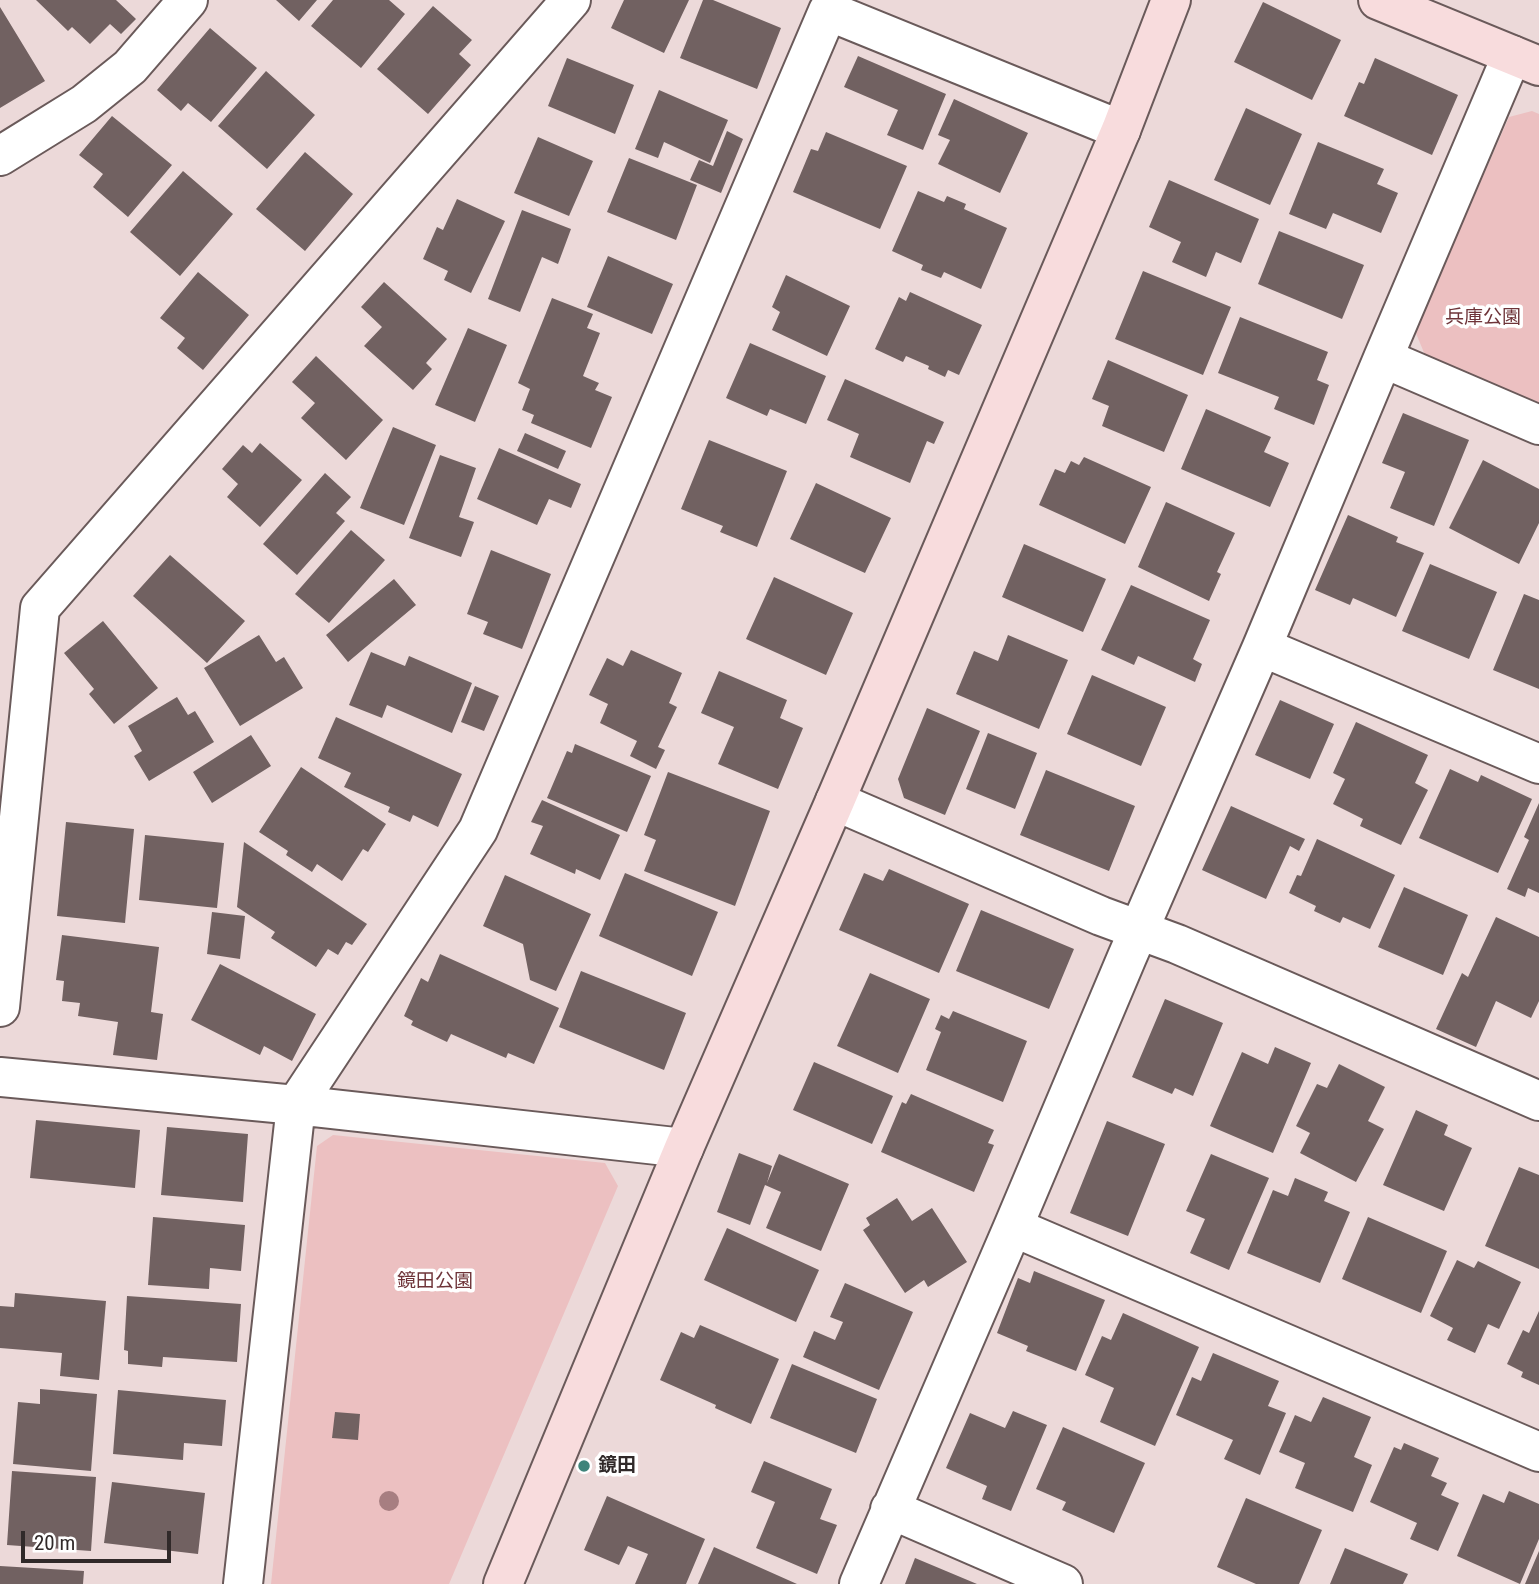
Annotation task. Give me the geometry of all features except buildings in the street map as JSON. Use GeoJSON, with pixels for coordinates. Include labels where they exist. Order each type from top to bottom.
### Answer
{"type":"FeatureCollection","features":[{"type":"Feature","properties":{"kind":"street"},"geometry":{"type":"LineString","coordinates":[[0,156],[85,104],[130,67],[188,0]]}},
{"type":"Feature","properties":{"kind":"street"},"geometry":{"type":"LineString","coordinates":[[0,1007],[40,607],[571,0]]}},
{"type":"Feature","properties":{"kind":"street"},"geometry":{"type":"LineString","coordinates":[[503,1584],[684,1148],[835,802],[1121,130],[1171,0]]}},
{"type":"Feature","properties":{"kind":"street"},"geometry":{"type":"LineString","coordinates":[[859,1584],[1262,647],[1383,358],[1526,61],[1378,0]]}},
{"type":"Feature","properties":{"kind":"street"},"geometry":{"type":"LineString","coordinates":[[243,1584],[296,1105],[478,831],[818,5],[1121,130]]}},
{"type":"Feature","properties":{"kind":"street"},"geometry":{"type":"LineString","coordinates":[[1383,358],[1539,425]]}},
{"type":"Feature","properties":{"kind":"street"},"geometry":{"type":"LineString","coordinates":[[1262,647],[1539,764]]}},
{"type":"Feature","properties":{"kind":"street"},"geometry":{"type":"LineString","coordinates":[[835,802],[1539,1101]]}},
{"type":"Feature","properties":{"kind":"street"},"geometry":{"type":"LineString","coordinates":[[0,1076],[296,1105],[684,1148]]}},
{"type":"Feature","properties":{"kind":"street"},"geometry":{"type":"LineString","coordinates":[[1013,1227],[1539,1452]]}},
{"type":"Feature","properties":{"kind":"street"},"geometry":{"type":"LineString","coordinates":[[890,1509],[1063,1584]]}},
{"type":"Feature","properties":{"kind":"green space","name":"兵庫公園"},"geometry":{"type":"Polygon","coordinates":[[[1532,111],[1539,114],[1539,403],[1425,355],[1415,331],[1509,117],[1532,111]]]}},
{"type":"Feature","properties":{"kind":"green space","name":"鏡田公園"},"geometry":{"type":"Polygon","coordinates":[[[333,1135],[605,1163],[618,1186],[449,1584],[271,1584],[317,1146],[333,1135]]]}},
{"type":"Feature","properties":{"kind":"place","name":"鏡田"},"geometry":{"type":"Point","coordinates":[584,1466]}}]}
